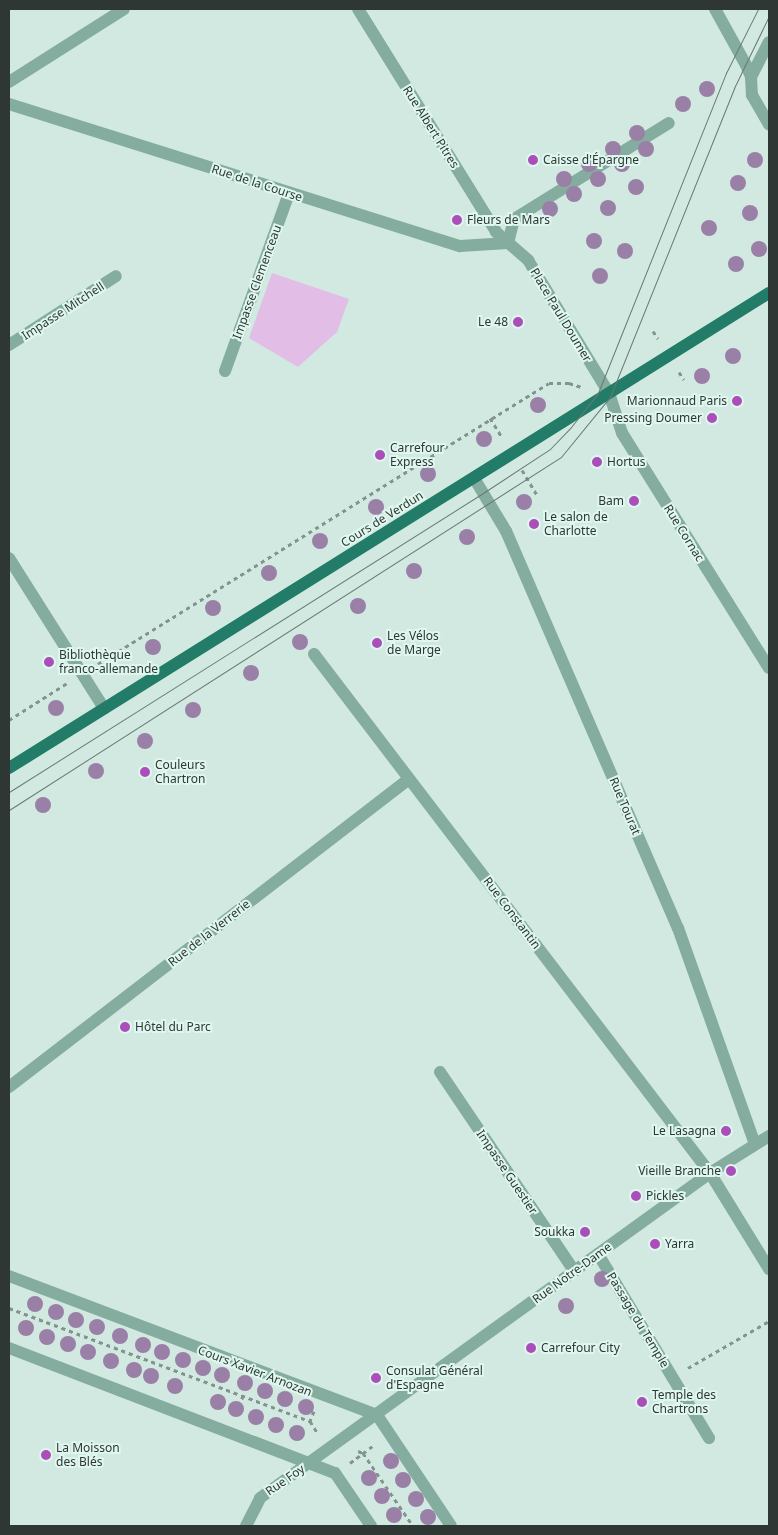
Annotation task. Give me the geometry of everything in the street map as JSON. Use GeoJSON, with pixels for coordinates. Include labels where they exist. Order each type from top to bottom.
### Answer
{"type":"FeatureCollection","features":[{"type":"Feature","properties":{"kind":"main road","name":"Cours de Verdun"},"geometry":{"type":"LineString","coordinates":[[9,768],[769,293]]}},
{"type":"Feature","properties":{"kind":"street"},"geometry":{"type":"LineString","coordinates":[[9,82],[124,9]]}},
{"type":"Feature","properties":{"kind":"street","name":"Rue Albert Pitres"},"geometry":{"type":"LineString","coordinates":[[358,9],[489,222],[508,243]]}},
{"type":"Feature","properties":{"kind":"street"},"geometry":{"type":"LineString","coordinates":[[715,9],[752,77]]}},
{"type":"Feature","properties":{"kind":"street"},"geometry":{"type":"LineString","coordinates":[[769,42],[752,77],[752,95],[769,125]]}},
{"type":"Feature","properties":{"kind":"street","name":"Rue de la Course"},"geometry":{"type":"LineString","coordinates":[[9,104],[460,246],[508,243]]}},
{"type":"Feature","properties":{"kind":"street"},"geometry":{"type":"LineString","coordinates":[[508,243],[514,219],[668,123]]}},
{"type":"Feature","properties":{"kind":"street","name":"Impasse Clemenceau"},"geometry":{"type":"LineString","coordinates":[[225,370],[289,193]]}},
{"type":"Feature","properties":{"kind":"street","name":"Place Paul Doumer"},"geometry":{"type":"LineString","coordinates":[[508,243],[528,260],[609,393]]}},
{"type":"Feature","properties":{"kind":"street","name":"Impasse Mitchell"},"geometry":{"type":"LineString","coordinates":[[9,345],[116,276]]}},
{"type":"Feature","properties":{"kind":"street","name":"Rue Cornac"},"geometry":{"type":"LineString","coordinates":[[609,393],[622,433],[769,668]]}},
{"type":"Feature","properties":{"kind":"street","name":"Rue Tourat"},"geometry":{"type":"LineString","coordinates":[[474,478],[506,531],[678,928],[755,1144]]}},
{"type":"Feature","properties":{"kind":"street"},"geometry":{"type":"LineString","coordinates":[[9,558],[104,708]]}},
{"type":"Feature","properties":{"kind":"street","name":"Rue Constantin"},"geometry":{"type":"LineString","coordinates":[[314,654],[710,1172],[769,1269]]}},
{"type":"Feature","properties":{"kind":"street","name":"Rue de la Verrerie"},"geometry":{"type":"LineString","coordinates":[[9,1087],[409,779]]}},
{"type":"Feature","properties":{"kind":"street","name":"Impasse Guestier"},"geometry":{"type":"LineString","coordinates":[[440,1072],[574,1271]]}},
{"type":"Feature","properties":{"kind":"street","name":"Rue Notre-Dame"},"geometry":{"type":"LineString","coordinates":[[338,1442],[710,1172],[769,1136]]}},
{"type":"Feature","properties":{"kind":"street","name":"Passage du Temple"},"geometry":{"type":"LineString","coordinates":[[598,1254],[709,1438]]}},
{"type":"Feature","properties":{"kind":"street","name":"Cours Xavier Arnozan"},"geometry":{"type":"LineString","coordinates":[[9,1276],[377,1414]]}},
{"type":"Feature","properties":{"kind":"street"},"geometry":{"type":"LineString","coordinates":[[9,1348],[335,1473],[371,1526]]}},
{"type":"Feature","properties":{"kind":"street"},"geometry":{"type":"LineString","coordinates":[[377,1414],[452,1526]]}},
{"type":"Feature","properties":{"kind":"street","name":"Rue Foy"},"geometry":{"type":"LineString","coordinates":[[246,1526],[260,1498],[338,1442]]}},
{"type":"Feature","properties":{"kind":"path"},"geometry":{"type":"LineString","coordinates":[[9,720],[549,383]]}},
{"type":"Feature","properties":{"kind":"path"},"geometry":{"type":"LineString","coordinates":[[512,454],[537,495]]}},
{"type":"Feature","properties":{"kind":"path"},"geometry":{"type":"LineString","coordinates":[[9,1308],[310,1421],[314,1433],[363,1453],[413,1526]]}},
{"type":"Feature","properties":{"kind":"path"},"geometry":{"type":"LineString","coordinates":[[673,1378],[769,1321]]}},
{"type":"Feature","properties":{"kind":"path"},"geometry":{"type":"LineString","coordinates":[[335,1473],[390,1434]]}},
{"type":"Feature","properties":{"kind":"shaded area"},"geometry":{"type":"Polygon","coordinates":[[[272,273],[349,299],[337,332],[298,367],[249,338],[272,273]]]}},
{"type":"Feature","properties":{"kind":"tram line"},"geometry":{"type":"LineString","coordinates":[[9,792],[550,449],[571,427],[598,393],[726,73],[758,9]]}},
{"type":"Feature","properties":{"kind":"tram line"},"geometry":{"type":"LineString","coordinates":[[9,810],[561,457],[610,397],[734,88],[769,16]]}},
{"type":"Feature","properties":{"kind":"place","name":"Caisse d'Épargne"},"geometry":{"type":"Point","coordinates":[533,160]}},
{"type":"Feature","properties":{"kind":"place","name":"Fleurs de Mars"},"geometry":{"type":"Point","coordinates":[457,220]}},
{"type":"Feature","properties":{"kind":"place","name":"Le 48"},"geometry":{"type":"Point","coordinates":[518,322]}},
{"type":"Feature","properties":{"kind":"place","name":"Marionnaud Paris"},"geometry":{"type":"Point","coordinates":[737,401]}},
{"type":"Feature","properties":{"kind":"place","name":"Pressing Doumer"},"geometry":{"type":"Point","coordinates":[712,418]}},
{"type":"Feature","properties":{"kind":"place","name":"Carrefour Express"},"geometry":{"type":"Point","coordinates":[380,455]}},
{"type":"Feature","properties":{"kind":"place","name":"Hortus"},"geometry":{"type":"Point","coordinates":[597,462]}},
{"type":"Feature","properties":{"kind":"place","name":"Bam"},"geometry":{"type":"Point","coordinates":[634,501]}},
{"type":"Feature","properties":{"kind":"place","name":"Le salon de Charlotte"},"geometry":{"type":"Point","coordinates":[534,524]}},
{"type":"Feature","properties":{"kind":"place","name":"Les Vélos de Marge"},"geometry":{"type":"Point","coordinates":[377,643]}},
{"type":"Feature","properties":{"kind":"place","name":"Bibliothèque franco-allemande"},"geometry":{"type":"Point","coordinates":[49,662]}},
{"type":"Feature","properties":{"kind":"place","name":"Couleurs Chartron"},"geometry":{"type":"Point","coordinates":[145,772]}},
{"type":"Feature","properties":{"kind":"place","name":"Hôtel du Parc"},"geometry":{"type":"Point","coordinates":[125,1027]}},
{"type":"Feature","properties":{"kind":"place","name":"Le Lasagna"},"geometry":{"type":"Point","coordinates":[726,1131]}},
{"type":"Feature","properties":{"kind":"place","name":"Vieille Branche"},"geometry":{"type":"Point","coordinates":[731,1171]}},
{"type":"Feature","properties":{"kind":"place","name":"Pickles"},"geometry":{"type":"Point","coordinates":[636,1196]}},
{"type":"Feature","properties":{"kind":"place","name":"Soukka"},"geometry":{"type":"Point","coordinates":[585,1232]}},
{"type":"Feature","properties":{"kind":"place","name":"Yarra"},"geometry":{"type":"Point","coordinates":[655,1244]}},
{"type":"Feature","properties":{"kind":"place","name":"Carrefour City"},"geometry":{"type":"Point","coordinates":[531,1348]}},
{"type":"Feature","properties":{"kind":"place","name":"Consulat Général d'Espagne"},"geometry":{"type":"Point","coordinates":[376,1378]}},
{"type":"Feature","properties":{"kind":"place","name":"Temple des Chartrons"},"geometry":{"type":"Point","coordinates":[642,1402]}},
{"type":"Feature","properties":{"kind":"place","name":"La Moisson des Blés"},"geometry":{"type":"Point","coordinates":[46,1455]}}]}
